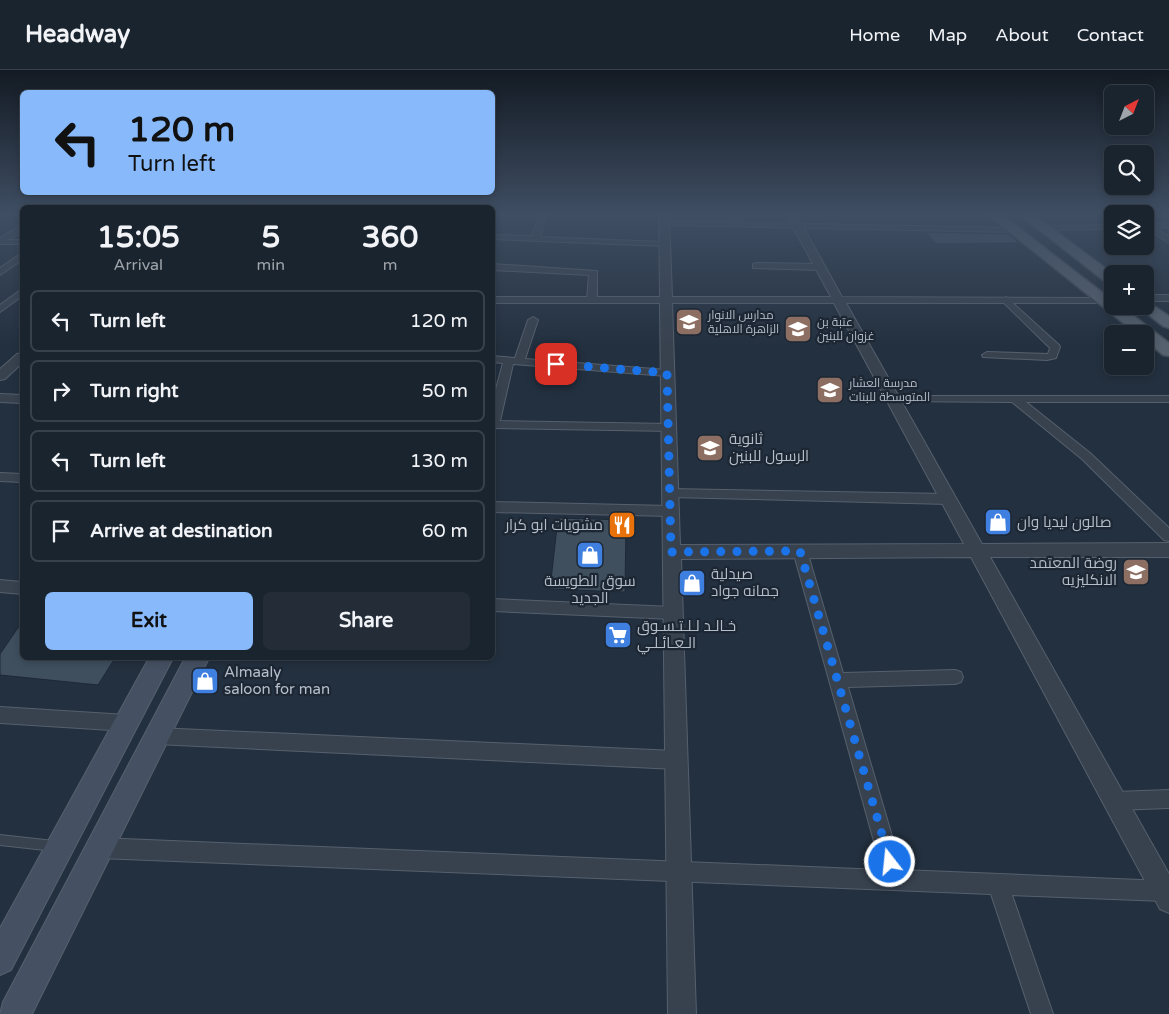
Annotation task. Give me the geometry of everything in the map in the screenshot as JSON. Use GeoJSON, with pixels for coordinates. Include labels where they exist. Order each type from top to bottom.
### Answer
{"type":"FeatureCollection","features":[{"type":"Feature","properties":{"kind":"main road"},"geometry":{"type":"LineString","coordinates":[[1051,258],[1104,300]]}},
{"type":"Feature","properties":{"kind":"main road"},"geometry":{"type":"LineString","coordinates":[[1083,258],[1104,274]]}},
{"type":"Feature","properties":{"kind":"main road"},"geometry":{"type":"LineString","coordinates":[[1154,312],[1169,323]]}},
{"type":"Feature","properties":{"kind":"main road"},"geometry":{"type":"LineString","coordinates":[[1123,315],[1169,351]]}},
{"type":"Feature","properties":{"kind":"main road"},"geometry":{"type":"LineString","coordinates":[[0,959],[160,660]]}},
{"type":"Feature","properties":{"kind":"main road"},"geometry":{"type":"LineString","coordinates":[[15,1014],[196,660]]}},
{"type":"Feature","properties":{"kind":"street"},"geometry":{"type":"LineString","coordinates":[[0,272],[20,258]]}},
{"type":"Feature","properties":{"kind":"street"},"geometry":{"type":"LineString","coordinates":[[665,258],[682,1014]]}},
{"type":"Feature","properties":{"kind":"street"},"geometry":{"type":"LineString","coordinates":[[815,258],[1166,896]]}},
{"type":"Feature","properties":{"kind":"street"},"geometry":{"type":"LineString","coordinates":[[756,266],[820,267]]}},
{"type":"Feature","properties":{"kind":"street"},"geometry":{"type":"LineString","coordinates":[[495,268],[594,272],[592,300]]}},
{"type":"Feature","properties":{"kind":"street"},"geometry":{"type":"LineString","coordinates":[[0,309],[20,294]]}},
{"type":"Feature","properties":{"kind":"street"},"geometry":{"type":"LineString","coordinates":[[1154,298],[1169,298]]}},
{"type":"Feature","properties":{"kind":"street"},"geometry":{"type":"LineString","coordinates":[[495,300],[1104,300]]}},
{"type":"Feature","properties":{"kind":"street"},"geometry":{"type":"LineString","coordinates":[[987,355],[1047,357],[1052,356],[1055,351],[1055,347],[1006,300]]}},
{"type":"Feature","properties":{"kind":"street"},"geometry":{"type":"LineString","coordinates":[[495,418],[514,361],[533,320]]}},
{"type":"Feature","properties":{"kind":"street"},"geometry":{"type":"LineString","coordinates":[[0,376],[20,359]]}},
{"type":"Feature","properties":{"kind":"street"},"geometry":{"type":"LineString","coordinates":[[495,359],[667,373]]}},
{"type":"Feature","properties":{"kind":"street"},"geometry":{"type":"LineString","coordinates":[[0,398],[20,399]]}},
{"type":"Feature","properties":{"kind":"street"},"geometry":{"type":"LineString","coordinates":[[893,399],[1169,399]]}},
{"type":"Feature","properties":{"kind":"street"},"geometry":{"type":"LineString","coordinates":[[1015,399],[1086,456],[1169,536]]}},
{"type":"Feature","properties":{"kind":"street"},"geometry":{"type":"LineString","coordinates":[[495,424],[668,428]]}},
{"type":"Feature","properties":{"kind":"street"},"geometry":{"type":"LineString","coordinates":[[495,507],[670,502],[948,499]]}},
{"type":"Feature","properties":{"kind":"street"},"geometry":{"type":"LineString","coordinates":[[671,552],[1169,550]]}},
{"type":"Feature","properties":{"kind":"street"},"geometry":{"type":"LineString","coordinates":[[800,551],[895,880]]}},
{"type":"Feature","properties":{"kind":"street"},"geometry":{"type":"LineString","coordinates":[[0,586],[20,588]]}},
{"type":"Feature","properties":{"kind":"street"},"geometry":{"type":"LineString","coordinates":[[495,604],[673,613]]}},
{"type":"Feature","properties":{"kind":"street"},"geometry":{"type":"LineString","coordinates":[[837,680],[955,677]]}},
{"type":"Feature","properties":{"kind":"street"},"geometry":{"type":"LineString","coordinates":[[0,715],[127,723]]}},
{"type":"Feature","properties":{"kind":"street"},"geometry":{"type":"LineString","coordinates":[[156,736],[676,760]]}},
{"type":"Feature","properties":{"kind":"street"},"geometry":{"type":"LineString","coordinates":[[1115,802],[1169,799]]}},
{"type":"Feature","properties":{"kind":"street"},"geometry":{"type":"LineString","coordinates":[[99,848],[998,884],[1166,896]]}},
{"type":"Feature","properties":{"kind":"street"},"geometry":{"type":"LineString","coordinates":[[998,884],[1042,1014]]}},
{"type":"Feature","properties":{"kind":"lane"},"geometry":{"type":"LineString","coordinates":[[0,840],[60,847]]}},
{"type":"Feature","properties":{"kind":"building","name":"سوق الطويسة الجديد"},"geometry":{"type":"Polygon","coordinates":[[[558,518],[626,520],[625,592],[550,589],[558,518]]]}},
{"type":"Feature","properties":{"kind":"building"},"geometry":{"type":"Polygon","coordinates":[[[20,625],[20,660],[114,660],[98,685],[0,675],[0,654],[20,625]]]}},
{"type":"Feature","properties":{"kind":"place","name":"مدارس الانوار الزاهرة الاهلية"},"geometry":{"type":"Point","coordinates":[689,322]}},
{"type":"Feature","properties":{"kind":"place","name":"عتبة بن غزوان للبنين"},"geometry":{"type":"Point","coordinates":[798,329]}},
{"type":"Feature","properties":{"kind":"place","name":"مدرسة العشار المتوسطة للبنات"},"geometry":{"type":"Point","coordinates":[830,390]}},
{"type":"Feature","properties":{"kind":"place","name":"ثانوية الرسول للبنين"},"geometry":{"type":"Point","coordinates":[710,448]}},
{"type":"Feature","properties":{"kind":"place","name":"صالون ليديا وان"},"geometry":{"type":"Point","coordinates":[998,522]}},
{"type":"Feature","properties":{"kind":"place","name":"مشويات ابو كرار"},"geometry":{"type":"Point","coordinates":[622,525]}},
{"type":"Feature","properties":{"kind":"place","name":"سوق الطويسة الجديد"},"geometry":{"type":"Point","coordinates":[590,555]}},
{"type":"Feature","properties":{"kind":"place","name":"روضة المعتمد الانكليزيه"},"geometry":{"type":"Point","coordinates":[1136,572]}},
{"type":"Feature","properties":{"kind":"place","name":"صيدلية جمانه جواد"},"geometry":{"type":"Point","coordinates":[692,583]}},
{"type":"Feature","properties":{"kind":"place","name":"خـالـد لـلـتـسـوق الـعـائـلـي"},"geometry":{"type":"Point","coordinates":[618,635]}},
{"type":"Feature","properties":{"kind":"place","name":"Almaaly saloon for man"},"geometry":{"type":"Point","coordinates":[205,681]}},
{"type":"Feature","properties":{"kind":"route"},"geometry":{"type":"LineString","coordinates":[[556,364],[667,373],[671,552],[800,551],[890,862]]}}]}
